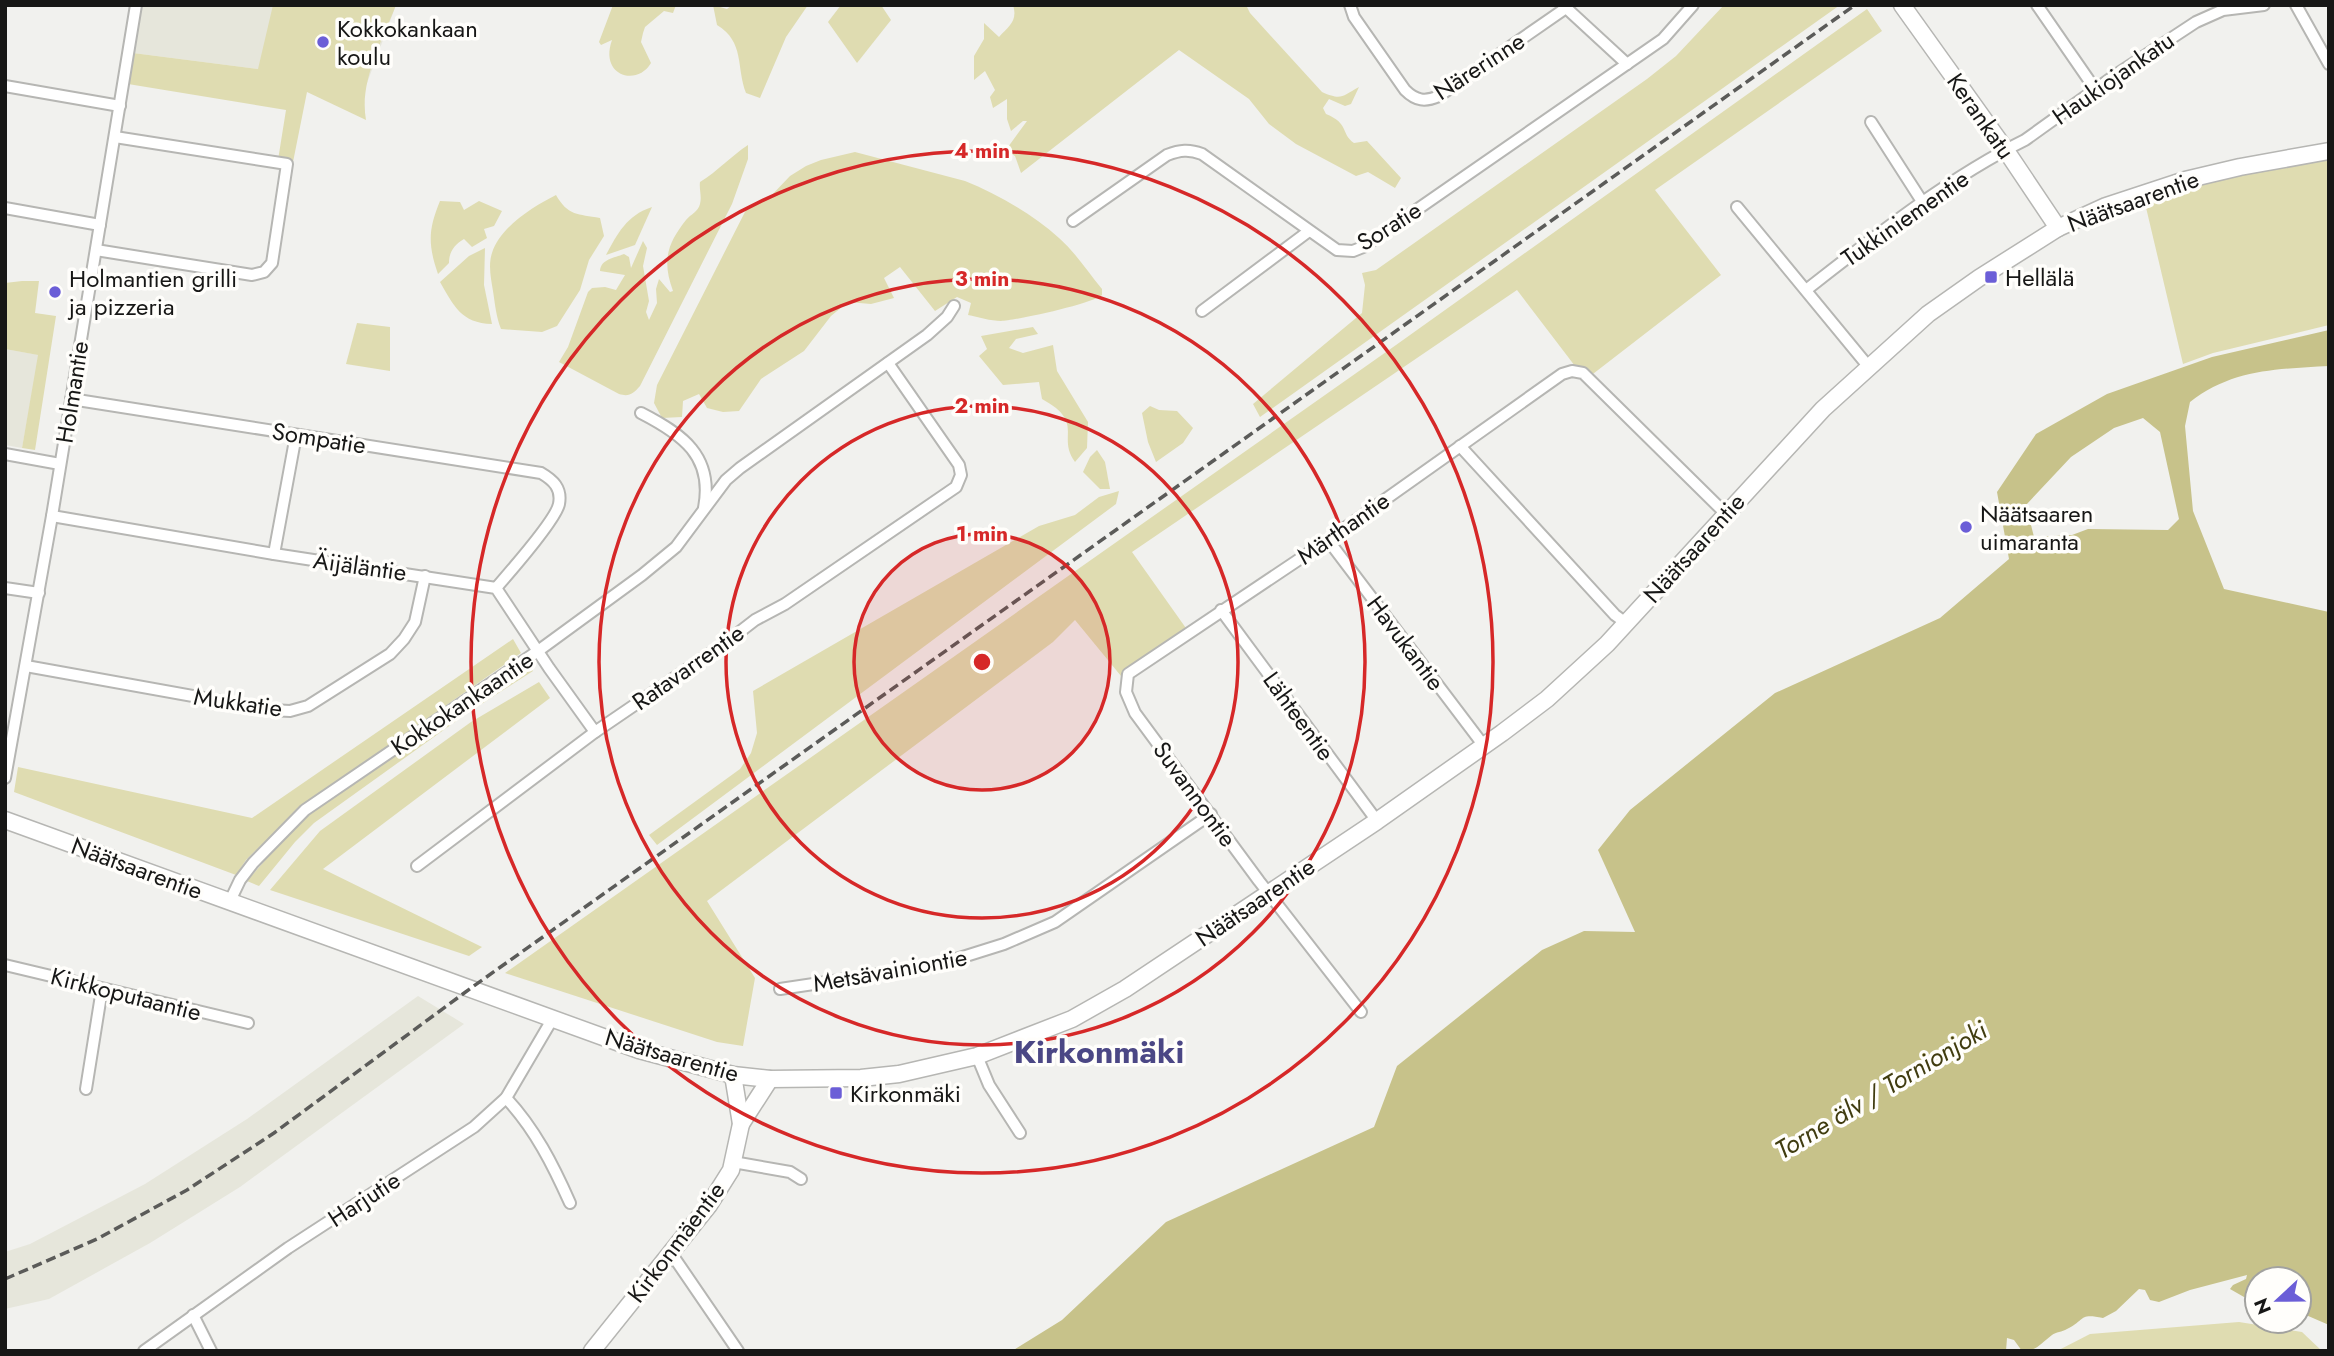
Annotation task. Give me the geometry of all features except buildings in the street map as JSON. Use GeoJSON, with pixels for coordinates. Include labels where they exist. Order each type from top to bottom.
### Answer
{"type":"FeatureCollection","features":[{"type":"Feature","properties":{"kind":"street","name":"Holmantie"},"geometry":{"type":"LineString","coordinates":[[5,778],[39,593],[136,5]]}},
{"type":"Feature","properties":{"kind":"street","name":"Närerinne"},"geometry":{"type":"LineString","coordinates":[[1350,5],[1354,17],[1405,90],[1412,97],[1424,100],[1439,96],[1565,6]]}},
{"type":"Feature","properties":{"kind":"street","name":"Soratie"},"geometry":{"type":"LineString","coordinates":[[1073,222],[1167,155],[1180,150],[1191,150],[1202,154],[1337,250],[1353,251],[1363,247],[1663,39],[1693,5]]}},
{"type":"Feature","properties":{"kind":"street","name":"Kerankatu"},"geometry":{"type":"LineString","coordinates":[[1902,5],[2006,149],[2058,228]]}},
{"type":"Feature","properties":{"kind":"street"},"geometry":{"type":"LineString","coordinates":[[2037,5],[2095,89]]}},
{"type":"Feature","properties":{"kind":"street","name":"Haukiojankatu"},"geometry":{"type":"LineString","coordinates":[[2006,149],[2025,140],[2213,9],[2263,5]]}},
{"type":"Feature","properties":{"kind":"street"},"geometry":{"type":"LineString","coordinates":[[2297,5],[2329,64]]}},
{"type":"Feature","properties":{"kind":"street"},"geometry":{"type":"LineString","coordinates":[[1565,6],[1627,64]]}},
{"type":"Feature","properties":{"kind":"street"},"geometry":{"type":"LineString","coordinates":[[5,86],[120,106]]}},
{"type":"Feature","properties":{"kind":"street"},"geometry":{"type":"LineString","coordinates":[[1871,122],[1923,202]]}},
{"type":"Feature","properties":{"kind":"street"},"geometry":{"type":"LineString","coordinates":[[96,250],[252,275],[264,272],[272,263],[287,164],[115,137]]}},
{"type":"Feature","properties":{"kind":"street","name":"Tukkiniementie"},"geometry":{"type":"LineString","coordinates":[[1806,290],[1923,202],[2006,149]]}},
{"type":"Feature","properties":{"kind":"street","name":"Näätsaarentie"},"geometry":{"type":"LineString","coordinates":[[5,820],[659,1056],[733,1075],[770,1079],[861,1078],[899,1074],[977,1056],[1060,1024],[1114,995],[1377,821],[1484,746],[1564,684],[1626,623],[1823,410],[1868,366],[1928,314],[1979,278],[2058,228],[2106,206],[2185,180],[2329,151]]}},
{"type":"Feature","properties":{"kind":"street"},"geometry":{"type":"LineString","coordinates":[[1737,207],[1868,366]]}},
{"type":"Feature","properties":{"kind":"street"},"geometry":{"type":"LineString","coordinates":[[5,208],[100,225]]}},
{"type":"Feature","properties":{"kind":"street"},"geometry":{"type":"LineString","coordinates":[[1202,311],[1309,231]]}},
{"type":"Feature","properties":{"kind":"street","name":"Kokkokankaantie"},"geometry":{"type":"LineString","coordinates":[[229,902],[240,880],[253,863],[305,810],[538,651],[663,558],[676,547],[726,480],[928,335],[947,317],[954,306]]}},
{"type":"Feature","properties":{"kind":"street","name":"Ratavarrentie"},"geometry":{"type":"LineString","coordinates":[[417,866],[595,732],[755,620],[785,604],[956,487],[961,475],[959,465],[888,363]]}},
{"type":"Feature","properties":{"kind":"street","name":"Märthantie"},"geometry":{"type":"LineString","coordinates":[[1126,692],[1128,674],[1328,540],[1562,374],[1572,371],[1583,373],[1725,513]]}},
{"type":"Feature","properties":{"kind":"street","name":"Sompatie"},"geometry":{"type":"LineString","coordinates":[[71,399],[541,473],[549,478],[559,491],[559,506],[496,588]]}},
{"type":"Feature","properties":{"kind":"street"},"geometry":{"type":"LineString","coordinates":[[641,413],[672,428],[696,452],[706,484],[703,510]]}},
{"type":"Feature","properties":{"kind":"street"},"geometry":{"type":"LineString","coordinates":[[274,554],[296,435]]}},
{"type":"Feature","properties":{"kind":"street"},"geometry":{"type":"LineString","coordinates":[[1460,446],[1615,615],[1626,623]]}},
{"type":"Feature","properties":{"kind":"street"},"geometry":{"type":"LineString","coordinates":[[5,454],[60,464]]}},
{"type":"Feature","properties":{"kind":"street","name":"Äijäläntie"},"geometry":{"type":"LineString","coordinates":[[52,516],[496,588]]}},
{"type":"Feature","properties":{"kind":"street","name":"Havukantie"},"geometry":{"type":"LineString","coordinates":[[1328,540],[1484,746]]}},
{"type":"Feature","properties":{"kind":"street","name":"Mukkatie"},"geometry":{"type":"LineString","coordinates":[[26,666],[289,711],[308,706],[390,654],[415,622],[425,576]]}},
{"type":"Feature","properties":{"kind":"street"},"geometry":{"type":"LineString","coordinates":[[5,588],[39,593]]}},
{"type":"Feature","properties":{"kind":"street"},"geometry":{"type":"LineString","coordinates":[[496,588],[595,732]]}},
{"type":"Feature","properties":{"kind":"street","name":"Lähteentie"},"geometry":{"type":"LineString","coordinates":[[1221,610],[1377,821]]}},
{"type":"Feature","properties":{"kind":"street","name":"Suvannontie"},"geometry":{"type":"LineString","coordinates":[[1126,692],[1135,713],[1268,893],[1361,1012]]}},
{"type":"Feature","properties":{"kind":"street","name":"Metsävainiontie"},"geometry":{"type":"LineString","coordinates":[[780,989],[934,966],[1004,944],[1055,922],[1211,814]]}},
{"type":"Feature","properties":{"kind":"street","name":"Kirkkoputaantie"},"geometry":{"type":"LineString","coordinates":[[5,965],[248,1024]]}},
{"type":"Feature","properties":{"kind":"street"},"geometry":{"type":"LineString","coordinates":[[86,1089],[102,989]]}},
{"type":"Feature","properties":{"kind":"street","name":"Harjutie"},"geometry":{"type":"LineString","coordinates":[[144,1351],[288,1248],[474,1127],[506,1098],[553,1018]]}},
{"type":"Feature","properties":{"kind":"street"},"geometry":{"type":"LineString","coordinates":[[977,1056],[989,1085],[1020,1133]]}},
{"type":"Feature","properties":{"kind":"street","name":"Kirkonmäentie"},"geometry":{"type":"LineString","coordinates":[[733,1075],[741,1124]]}},
{"type":"Feature","properties":{"kind":"street","name":"Kirkonmäentie"},"geometry":{"type":"LineString","coordinates":[[592,1351],[709,1205],[731,1170],[741,1124],[770,1079]]}},
{"type":"Feature","properties":{"kind":"street"},"geometry":{"type":"LineString","coordinates":[[506,1098],[523,1116],[538,1139],[570,1203]]}},
{"type":"Feature","properties":{"kind":"street"},"geometry":{"type":"LineString","coordinates":[[733,1162],[790,1172],[801,1179]]}},
{"type":"Feature","properties":{"kind":"street"},"geometry":{"type":"LineString","coordinates":[[671,1253],[738,1351]]}},
{"type":"Feature","properties":{"kind":"street"},"geometry":{"type":"LineString","coordinates":[[193,1315],[211,1351]]}},
{"type":"Feature","properties":{"kind":"shaded area"},"geometry":{"type":"Polygon","coordinates":[[[142,5],[396,5],[367,83],[133,53],[142,5]]]}},
{"type":"Feature","properties":{"kind":"shaded area"},"geometry":{"type":"Polygon","coordinates":[[[273,5],[396,5],[369,76],[366,120],[307,92],[293,162],[278,160],[286,110],[128,84],[133,53],[258,69],[273,5]]]}},
{"type":"Feature","properties":{"kind":"shaded area"},"geometry":{"type":"Polygon","coordinates":[[[613,5],[676,5],[673,13],[664,11],[645,27],[641,42],[651,63],[637,75],[621,74],[615,69],[609,52],[612,40],[601,45],[599,42],[613,5]]]}},
{"type":"Feature","properties":{"kind":"shaded area"},"geometry":{"type":"Polygon","coordinates":[[[713,5],[727,9],[732,5],[808,5],[786,37],[760,98],[746,93],[736,47],[726,32],[717,25],[713,5]]]}},
{"type":"Feature","properties":{"kind":"shaded area"},"geometry":{"type":"Polygon","coordinates":[[[841,5],[881,5],[891,20],[857,63],[828,22],[841,5]]]}},
{"type":"Feature","properties":{"kind":"shaded area"},"geometry":{"type":"Polygon","coordinates":[[[1013,5],[1246,5],[1250,13],[1322,92],[1338,97],[1359,87],[1351,104],[1345,106],[1329,99],[1323,108],[1326,114],[1339,121],[1354,143],[1367,141],[1401,178],[1395,188],[1368,172],[1356,176],[1296,144],[1269,124],[1249,99],[1179,50],[1021,173],[1015,156],[1010,153],[1008,147],[1027,121],[1023,121],[1011,131],[1007,119],[1007,99],[993,108],[990,97],[995,90],[985,71],[974,80],[974,56],[984,39],[984,23],[999,37],[1013,19],[1013,5]]]}},
{"type":"Feature","properties":{"kind":"shaded area"},"geometry":{"type":"Polygon","coordinates":[[[1724,5],[1840,5],[1260,417],[1253,404],[1362,313],[1365,285],[1362,273],[1376,270],[1647,79],[1676,56],[1724,5]]]}},
{"type":"Feature","properties":{"kind":"shaded area"},"geometry":{"type":"Polygon","coordinates":[[[1867,9],[1882,31],[1655,190],[1721,275],[1589,377],[1578,370],[1517,290],[1132,552],[1188,631],[1121,676],[1075,620],[1053,642],[707,901],[755,978],[743,1046],[717,1042],[505,973],[1396,345],[1867,9]]]}},
{"type":"Feature","properties":{"kind":"shaded area"},"geometry":{"type":"Polygon","coordinates":[[[748,145],[748,159],[732,204],[640,386],[631,394],[619,394],[559,362],[568,347],[588,292],[592,288],[605,287],[616,290],[625,275],[600,271],[603,264],[624,254],[629,257],[631,268],[643,241],[647,248],[643,266],[649,320],[657,303],[656,289],[659,279],[670,292],[673,291],[668,271],[668,253],[674,237],[699,207],[700,182],[748,145]]]}},
{"type":"Feature","properties":{"kind":"shaded area"},"geometry":{"type":"Polygon","coordinates":[[[855,152],[965,181],[1014,205],[1049,229],[1065,244],[1102,289],[1102,295],[1054,311],[1010,320],[993,320],[968,315],[971,303],[957,297],[935,311],[900,267],[884,278],[894,298],[871,304],[848,302],[831,316],[804,351],[761,379],[739,411],[723,412],[707,408],[699,394],[683,401],[682,417],[662,418],[654,403],[657,385],[747,208],[769,198],[790,176],[806,166],[855,152]]]}},
{"type":"Feature","properties":{"kind":"shaded area"},"geometry":{"type":"Polygon","coordinates":[[[2329,158],[2329,325],[2213,353],[2183,364],[2144,199],[2186,185],[2329,158]]]}},
{"type":"Feature","properties":{"kind":"shaded area"},"geometry":{"type":"Polygon","coordinates":[[[556,195],[569,210],[600,218],[604,236],[589,260],[580,290],[557,326],[542,332],[501,329],[490,262],[496,243],[510,226],[528,211],[556,195]]]}},
{"type":"Feature","properties":{"kind":"shaded area"},"geometry":{"type":"Polygon","coordinates":[[[440,201],[460,202],[464,210],[479,201],[502,211],[494,226],[484,229],[487,238],[472,247],[464,239],[460,241],[451,252],[449,263],[438,274],[432,254],[431,237],[440,201]]]}},
{"type":"Feature","properties":{"kind":"shaded area"},"geometry":{"type":"Polygon","coordinates":[[[652,207],[635,245],[606,255],[629,220],[652,207]]]}},
{"type":"Feature","properties":{"kind":"shaded area"},"geometry":{"type":"Polygon","coordinates":[[[485,248],[484,285],[492,324],[466,317],[454,306],[440,282],[469,256],[485,248]]]}},
{"type":"Feature","properties":{"kind":"shaded area"},"geometry":{"type":"Polygon","coordinates":[[[39,281],[35,313],[56,316],[35,450],[22,448],[38,355],[5,349],[5,283],[39,281]]]}},
{"type":"Feature","properties":{"kind":"shaded area"},"geometry":{"type":"Polygon","coordinates":[[[357,323],[390,327],[390,371],[346,364],[357,323]]]}},
{"type":"Feature","properties":{"kind":"shaded area"},"geometry":{"type":"Polygon","coordinates":[[[1033,327],[1038,334],[1016,339],[1009,348],[1023,353],[1053,345],[1057,371],[1088,422],[1087,448],[1075,462],[1068,445],[1067,423],[1063,415],[1042,399],[1039,382],[1003,385],[979,356],[987,349],[981,336],[1033,327]]]}},
{"type":"Feature","properties":{"kind":"shaded area"},"geometry":{"type":"Polygon","coordinates":[[[5,349],[39,355],[22,448],[5,445],[5,349]]]}},
{"type":"Feature","properties":{"kind":"shaded area"},"geometry":{"type":"Polygon","coordinates":[[[1150,406],[1159,410],[1177,411],[1193,428],[1183,443],[1156,462],[1148,442],[1142,413],[1150,406]]]}},
{"type":"Feature","properties":{"kind":"shaded area"},"geometry":{"type":"Polygon","coordinates":[[[1097,450],[1105,462],[1110,489],[1100,489],[1083,472],[1090,457],[1097,450]]]}},
{"type":"Feature","properties":{"kind":"shaded area"},"geometry":{"type":"Polygon","coordinates":[[[1119,491],[1116,504],[657,845],[649,835],[740,769],[751,753],[757,733],[753,691],[1039,526],[1075,515],[1099,497],[1119,491]]]}},
{"type":"Feature","properties":{"kind":"shaded area"},"geometry":{"type":"Polygon","coordinates":[[[513,639],[521,653],[302,806],[246,860],[236,875],[14,792],[18,767],[252,818],[513,639]]]}},
{"type":"Feature","properties":{"kind":"shaded area"},"geometry":{"type":"Polygon","coordinates":[[[527,662],[533,671],[466,714],[314,823],[259,886],[247,881],[309,814],[527,662]]]}},
{"type":"Feature","properties":{"kind":"shaded area"},"geometry":{"type":"Polygon","coordinates":[[[539,682],[550,698],[323,869],[482,947],[469,956],[270,890],[320,831],[471,722],[539,682]]]}},
{"type":"Feature","properties":{"kind":"shaded area"},"geometry":{"type":"Polygon","coordinates":[[[418,996],[464,1024],[240,1187],[150,1243],[49,1299],[5,1309],[5,1252],[30,1244],[145,1184],[247,1119],[418,996]]]}},
{"type":"Feature","properties":{"kind":"shaded area"},"geometry":{"type":"Polygon","coordinates":[[[2239,1322],[2243,1323],[2243,1335],[2305,1335],[2322,1351],[2057,1351],[2090,1334],[2239,1322]]]}},
{"type":"Feature","properties":{"kind":"water","name":"Torne älv / Tornionjoki"},"geometry":{"type":"Polygon","coordinates":[[[2329,330],[2329,366],[2256,373],[2222,383],[2190,402],[2185,426],[2193,511],[2224,589],[2329,612],[2329,1325],[2313,1318],[2313,1265],[2243,1265],[2243,1276],[2190,1290],[2159,1302],[2150,1300],[2145,1290],[2139,1289],[2116,1311],[2103,1318],[2086,1317],[2027,1351],[2022,1351],[2014,1340],[2007,1338],[2006,1351],[1012,1351],[1062,1320],[1166,1222],[1374,1127],[1397,1066],[1542,950],[1584,931],[1635,932],[1598,850],[1630,810],[1775,693],[1940,618],[2009,559],[1997,492],[2036,434],[2107,394],[2212,357],[2329,330]],[[2143,418],[2114,428],[2071,457],[2026,505],[2034,537],[2072,535],[2088,529],[2168,530],[2179,519],[2160,432],[2143,418]]]}},
{"type":"Feature","properties":{"kind":"water"},"geometry":{"type":"Polygon","coordinates":[[[2243,1280],[2243,1296],[2230,1289],[2243,1280]]]}},
{"type":"Feature","properties":{"kind":"railway"},"geometry":{"type":"LineString","coordinates":[[5,1279],[97,1239],[187,1190],[274,1133],[471,988],[1855,5]]}},
{"type":"Feature","properties":{"kind":"place","name":"Kokkokankaan koulu"},"geometry":{"type":"Point","coordinates":[323,42]}},
{"type":"Feature","properties":{"kind":"place","name":"Hellälä"},"geometry":{"type":"Point","coordinates":[1991,277]}},
{"type":"Feature","properties":{"kind":"place","name":"Holmantien grilli ja pizzeria"},"geometry":{"type":"Point","coordinates":[55,292]}},
{"type":"Feature","properties":{"kind":"place","name":"Näätsaaren uimaranta"},"geometry":{"type":"Point","coordinates":[1966,527]}},
{"type":"Feature","properties":{"kind":"place","name":"Kirkonmäki"},"geometry":{"type":"Point","coordinates":[836,1093]}},
{"type":"Feature","properties":{"kind":"district","name":"Kirkonmäki"},"geometry":{"type":"Point","coordinates":[1099,1052]}}]}
